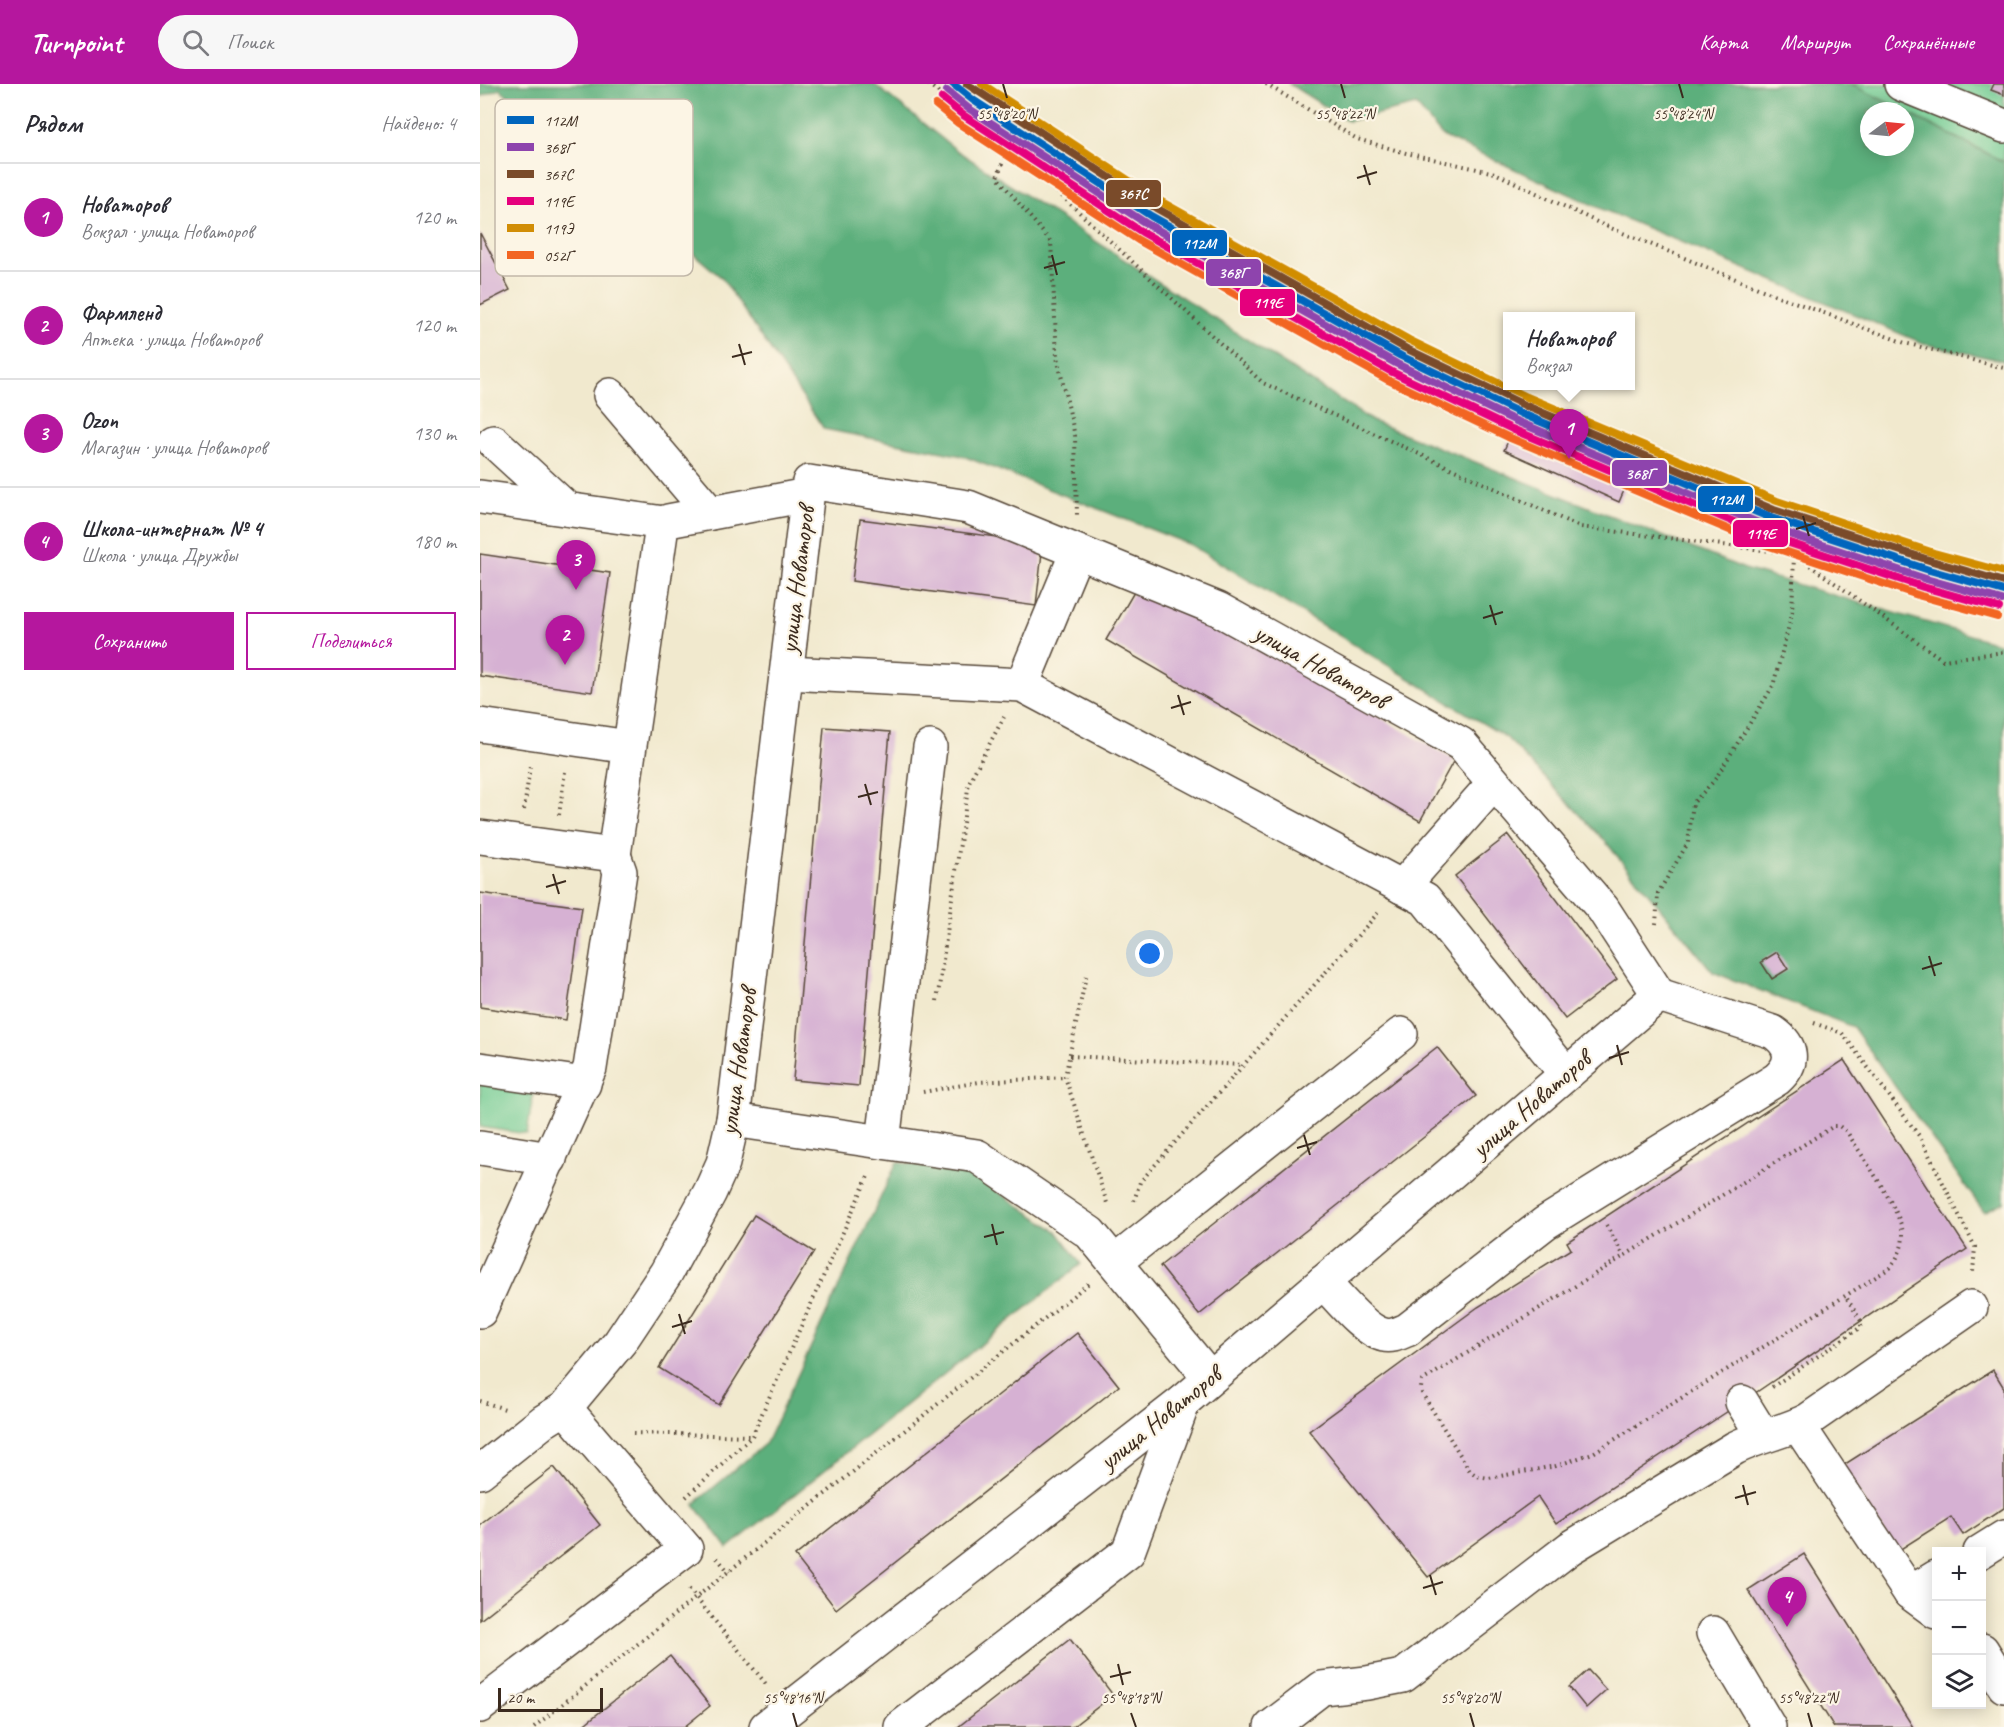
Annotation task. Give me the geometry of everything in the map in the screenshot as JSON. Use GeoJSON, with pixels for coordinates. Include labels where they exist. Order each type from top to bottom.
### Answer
{"type":"FeatureCollection","features":[{"type":"Feature","properties":{"kind":"street"},"geometry":{"type":"LineString","coordinates":[[1901,84],[2004,126]]}},
{"type":"Feature","properties":{"kind":"street"},"geometry":{"type":"LineString","coordinates":[[610,395],[710,513]]}},
{"type":"Feature","properties":{"kind":"street"},"geometry":{"type":"LineString","coordinates":[[494,442],[567,509]]}},
{"type":"Feature","properties":{"kind":"street","name":"улица Новаторов"},"geometry":{"type":"LineString","coordinates":[[480,1472],[544,1421],[575,1420],[620,1342],[671,1264],[696,1220],[723,1163],[733,1120],[809,482],[968,507],[1218,609],[1461,744],[1603,909],[1659,995],[1184,1401],[776,1719]]}},
{"type":"Feature","properties":{"kind":"street"},"geometry":{"type":"LineString","coordinates":[[480,497],[664,523],[807,495]]}},
{"type":"Feature","properties":{"kind":"street"},"geometry":{"type":"LineString","coordinates":[[480,1311],[584,1084],[593,1057],[620,872],[614,855],[660,530],[664,523]]}},
{"type":"Feature","properties":{"kind":"street"},"geometry":{"type":"LineString","coordinates":[[1022,685],[1077,552]]}},
{"type":"Feature","properties":{"kind":"street"},"geometry":{"type":"LineString","coordinates":[[787,673],[1022,685],[1425,899],[1566,1074]]}},
{"type":"Feature","properties":{"kind":"street"},"geometry":{"type":"LineString","coordinates":[[480,725],[629,747]]}},
{"type":"Feature","properties":{"kind":"street"},"geometry":{"type":"LineString","coordinates":[[883,1142],[930,747]]}},
{"type":"Feature","properties":{"kind":"street"},"geometry":{"type":"LineString","coordinates":[[1402,887],[1494,783]]}},
{"type":"Feature","properties":{"kind":"street"},"geometry":{"type":"LineString","coordinates":[[480,837],[614,855]]}},
{"type":"Feature","properties":{"kind":"street"},"geometry":{"type":"LineString","coordinates":[[1323,1282],[1371,1330],[1384,1335],[1395,1335],[1407,1330],[1536,1229],[1777,1079],[1788,1066],[1789,1049],[1783,1039],[1773,1032],[1659,995]]}},
{"type":"Feature","properties":{"kind":"street"},"geometry":{"type":"LineString","coordinates":[[1115,1262],[1401,1034]]}},
{"type":"Feature","properties":{"kind":"street"},"geometry":{"type":"LineString","coordinates":[[480,1069],[584,1084]]}},
{"type":"Feature","properties":{"kind":"street"},"geometry":{"type":"LineString","coordinates":[[733,1120],[977,1156],[1090,1233],[1210,1378]]}},
{"type":"Feature","properties":{"kind":"street"},"geometry":{"type":"LineString","coordinates":[[480,1148],[550,1159]]}},
{"type":"Feature","properties":{"kind":"street"},"geometry":{"type":"LineString","coordinates":[[1271,1727],[1322,1688],[1403,1676],[1570,1548],[1735,1448],[1798,1425],[1818,1414],[1971,1307]]}},
{"type":"Feature","properties":{"kind":"street"},"geometry":{"type":"LineString","coordinates":[[901,1727],[1128,1551],[1184,1401]]}},
{"type":"Feature","properties":{"kind":"street"},"geometry":{"type":"LineString","coordinates":[[1742,1402],[1763,1436]]}},
{"type":"Feature","properties":{"kind":"street"},"geometry":{"type":"LineString","coordinates":[[480,1706],[686,1549],[575,1420]]}},
{"type":"Feature","properties":{"kind":"street"},"geometry":{"type":"LineString","coordinates":[[1798,1425],[1923,1585],[1932,1604]]}},
{"type":"Feature","properties":{"kind":"street"},"geometry":{"type":"LineString","coordinates":[[1986,1548],[2004,1537]]}},
{"type":"Feature","properties":{"kind":"street"},"geometry":{"type":"LineString","coordinates":[[1713,1633],[1769,1727]]}},
{"type":"Feature","properties":{"kind":"street"},"geometry":{"type":"LineString","coordinates":[[1985,1655],[2004,1686]]}},
{"type":"Feature","properties":{"kind":"path"},"geometry":{"type":"LineString","coordinates":[[928,84],[1023,157]]}},
{"type":"Feature","properties":{"kind":"path"},"geometry":{"type":"LineString","coordinates":[[1266,84],[1357,139],[1406,153],[1495,173],[1601,224],[1770,293],[1905,343],[2004,368]]}},
{"type":"Feature","properties":{"kind":"path"},"geometry":{"type":"LineString","coordinates":[[1009,147],[997,177],[1051,242],[1057,357],[1075,436],[1077,552]]}},
{"type":"Feature","properties":{"kind":"path"},"geometry":{"type":"LineString","coordinates":[[1009,147],[1263,384],[1580,527],[1794,554],[1943,660],[2004,652]]}},
{"type":"Feature","properties":{"kind":"path"},"geometry":{"type":"LineString","coordinates":[[1656,927],[1658,893],[1688,843],[1693,803],[1714,781],[1773,686],[1792,614],[1794,554]]}},
{"type":"Feature","properties":{"kind":"path"},"geometry":{"type":"LineString","coordinates":[[936,1012],[969,782],[1022,685]]}},
{"type":"Feature","properties":{"kind":"path"},"geometry":{"type":"LineString","coordinates":[[520,842],[535,733]]}},
{"type":"Feature","properties":{"kind":"path"},"geometry":{"type":"LineString","coordinates":[[555,847],[570,738]]}},
{"type":"Feature","properties":{"kind":"path"},"geometry":{"type":"LineString","coordinates":[[1131,1210],[1140,1182],[1402,887]]}},
{"type":"Feature","properties":{"kind":"path"},"geometry":{"type":"LineString","coordinates":[[1086,976],[1065,1077],[1110,1210]]}},
{"type":"Feature","properties":{"kind":"path"},"geometry":{"type":"LineString","coordinates":[[1811,1021],[1842,1033],[1920,1137],[1975,1247],[1971,1307]]}},
{"type":"Feature","properties":{"kind":"path"},"geometry":{"type":"LineString","coordinates":[[1070,1056],[1244,1065]]}},
{"type":"Feature","properties":{"kind":"path"},"geometry":{"type":"LineString","coordinates":[[888,1098],[979,1082],[1065,1077]]}},
{"type":"Feature","properties":{"kind":"path"},"geometry":{"type":"LineString","coordinates":[[924,1092],[926,1080]]}},
{"type":"Feature","properties":{"kind":"path"},"geometry":{"type":"LineString","coordinates":[[1839,1126],[1847,1132],[1894,1209],[1902,1226],[1903,1236],[1898,1256],[1890,1268],[1846,1297],[1593,1453],[1556,1466],[1489,1478],[1481,1478],[1473,1474],[1422,1393],[1422,1381],[1828,1130],[1839,1126]]}},
{"type":"Feature","properties":{"kind":"path"},"geometry":{"type":"LineString","coordinates":[[661,1520],[752,1436],[883,1142]]}},
{"type":"Feature","properties":{"kind":"path"},"geometry":{"type":"LineString","coordinates":[[1602,1219],[1624,1256]]}},
{"type":"Feature","properties":{"kind":"path"},"geometry":{"type":"LineString","coordinates":[[534,1727],[1115,1262]]}},
{"type":"Feature","properties":{"kind":"path"},"geometry":{"type":"LineString","coordinates":[[1802,1367],[1861,1327],[1861,1321],[1846,1297]]}},
{"type":"Feature","properties":{"kind":"path"},"geometry":{"type":"LineString","coordinates":[[575,1420],[752,1436]]}},
{"type":"Feature","properties":{"kind":"path"},"geometry":{"type":"LineString","coordinates":[[670,1561],[776,1719]]}},
{"type":"Feature","properties":{"kind":"green space"},"geometry":{"type":"Polygon","coordinates":[[[480,84],[874,84],[959,152],[1372,421],[1745,569],[2004,645],[2004,1202],[1984,1212],[1853,1027],[1713,972],[1605,841],[1507,738],[1191,545],[963,456],[824,429],[722,278],[693,253],[693,99],[512,99],[500,89],[480,97],[480,84]]]}},
{"type":"Feature","properties":{"kind":"green space"},"geometry":{"type":"Polygon","coordinates":[[[1289,84],[1851,84],[1886,102],[1860,102],[1860,156],[1914,156],[1914,117],[2004,162],[2004,361],[1925,344],[1604,210],[1442,136],[1416,105],[1348,121],[1289,84]]]}},
{"type":"Feature","properties":{"kind":"green space"},"geometry":{"type":"Polygon","coordinates":[[[1851,84],[2004,84],[2004,162],[1914,116],[1914,102],[1886,102],[1851,84]]]}},
{"type":"Feature","properties":{"kind":"green space"},"geometry":{"type":"Polygon","coordinates":[[[480,1073],[535,1081],[527,1134],[480,1127],[480,1073]]]}},
{"type":"Feature","properties":{"kind":"green space"},"geometry":{"type":"Polygon","coordinates":[[[897,1162],[971,1174],[1057,1231],[1081,1264],[728,1548],[694,1504],[766,1443],[897,1162]]]}},
{"type":"Feature","properties":{"kind":"building"},"geometry":{"type":"Polygon","coordinates":[[[1994,84],[2004,84],[2004,95],[1991,90],[1994,84]]]}},
{"type":"Feature","properties":{"kind":"building"},"geometry":{"type":"Polygon","coordinates":[[[480,233],[495,262],[495,276],[503,276],[510,290],[480,305],[480,233]]]}},
{"type":"Feature","properties":{"kind":"building"},"geometry":{"type":"Polygon","coordinates":[[[1517,421],[1632,472],[1619,502],[1504,450],[1517,421]]]}},
{"type":"Feature","properties":{"kind":"building"},"geometry":{"type":"Polygon","coordinates":[[[860,519],[1043,543],[1036,606],[852,581],[860,519]]]}},
{"type":"Feature","properties":{"kind":"building"},"geometry":{"type":"Polygon","coordinates":[[[480,554],[610,573],[592,692],[480,676],[480,554]]]}},
{"type":"Feature","properties":{"kind":"building"},"geometry":{"type":"Polygon","coordinates":[[[1141,580],[1454,760],[1420,821],[1106,640],[1141,580]]]}},
{"type":"Feature","properties":{"kind":"building"},"geometry":{"type":"Polygon","coordinates":[[[824,727],[890,732],[859,1086],[793,1080],[824,727]]]}},
{"type":"Feature","properties":{"kind":"building"},"geometry":{"type":"Polygon","coordinates":[[[1508,835],[1617,979],[1565,1019],[1455,876],[1508,835]]]}},
{"type":"Feature","properties":{"kind":"building"},"geometry":{"type":"Polygon","coordinates":[[[480,893],[582,907],[566,1020],[480,1007],[480,893]]]}},
{"type":"Feature","properties":{"kind":"building"},"geometry":{"type":"Polygon","coordinates":[[[1777,952],[1788,969],[1772,979],[1761,962],[1777,952]]]}},
{"type":"Feature","properties":{"kind":"building"},"geometry":{"type":"Polygon","coordinates":[[[1437,1047],[1476,1096],[1199,1315],[1160,1266],[1437,1047]]]}},
{"type":"Feature","properties":{"kind":"building"},"geometry":{"type":"Polygon","coordinates":[[[1844,1060],[1967,1249],[1742,1402],[1556,1524],[1538,1497],[1428,1577],[1309,1431],[1478,1307],[1571,1249],[1567,1242],[1844,1060]]]}},
{"type":"Feature","properties":{"kind":"building"},"geometry":{"type":"Polygon","coordinates":[[[754,1215],[814,1252],[719,1405],[659,1368],[754,1215]]]}},
{"type":"Feature","properties":{"kind":"building"},"geometry":{"type":"Polygon","coordinates":[[[1077,1333],[1119,1386],[836,1609],[795,1556],[1077,1333]]]}},
{"type":"Feature","properties":{"kind":"building"},"geometry":{"type":"Polygon","coordinates":[[[1993,1370],[2004,1388],[2004,1508],[1963,1535],[1951,1517],[1896,1552],[1842,1466],[1993,1370]]]}},
{"type":"Feature","properties":{"kind":"building"},"geometry":{"type":"Polygon","coordinates":[[[554,1467],[600,1525],[480,1620],[480,1525],[554,1467]]]}},
{"type":"Feature","properties":{"kind":"building"},"geometry":{"type":"Polygon","coordinates":[[[1804,1554],[1913,1727],[1834,1727],[1748,1590],[1804,1554]]]}},
{"type":"Feature","properties":{"kind":"building"},"geometry":{"type":"Polygon","coordinates":[[[1070,1639],[1113,1695],[1072,1727],[958,1727],[1070,1639]]]}},
{"type":"Feature","properties":{"kind":"building"},"geometry":{"type":"Polygon","coordinates":[[[670,1656],[710,1706],[684,1727],[581,1727],[670,1656]]]}},
{"type":"Feature","properties":{"kind":"building"},"geometry":{"type":"Polygon","coordinates":[[[1588,1670],[1606,1690],[1586,1708],[1569,1687],[1588,1670]]]}},
{"type":"Feature","properties":{"kind":"transit line","name":"112М"},"geometry":{"type":"LineString","coordinates":[[953,84],[973,100],[1151,216],[1401,356],[1520,413],[1771,518],[1929,570],[2004,591]]}},
{"type":"Feature","properties":{"kind":"transit line","name":"367С"},"geometry":{"type":"LineString","coordinates":[[967,84],[1156,208],[1405,348],[1524,405],[1774,510],[2004,582]]}},
{"type":"Feature","properties":{"kind":"transit line","name":"119Э"},"geometry":{"type":"LineString","coordinates":[[982,84],[1160,201],[1409,340],[1503,385]]}},
{"type":"Feature","properties":{"kind":"transit line","name":"368Г"},"geometry":{"type":"LineString","coordinates":[[947,91],[968,108],[1147,224],[1397,364],[1516,421],[1768,527],[1926,579],[2002,600]]}},
{"type":"Feature","properties":{"kind":"transit line","name":"119Е"},"geometry":{"type":"LineString","coordinates":[[942,98],[963,115],[1142,232],[1392,372],[1512,429],[1765,535],[1923,587],[1999,608]]}},
{"type":"Feature","properties":{"kind":"transit line","name":"052Г"},"geometry":{"type":"LineString","coordinates":[[936,105],[958,123],[1138,240],[1388,380],[1508,437],[1763,544],[1921,596],[1997,617]]}},
{"type":"Feature","properties":{"kind":"transit line","name":"119Э"},"geometry":{"type":"LineString","coordinates":[[1513,390],[1777,501],[1934,553],[2004,572]]}},
{"type":"Feature","properties":{"kind":"place","name":"Новаторов"},"geometry":{"type":"Point","coordinates":[1569,459]}},
{"type":"Feature","properties":{"kind":"place","name":"Ozon"},"geometry":{"type":"Point","coordinates":[576,590]}},
{"type":"Feature","properties":{"kind":"place","name":"Фармленд"},"geometry":{"type":"Point","coordinates":[565,665]}},
{"type":"Feature","properties":{"kind":"place","name":"Школа-интернат № 4"},"geometry":{"type":"Point","coordinates":[1787,1627]}}]}
